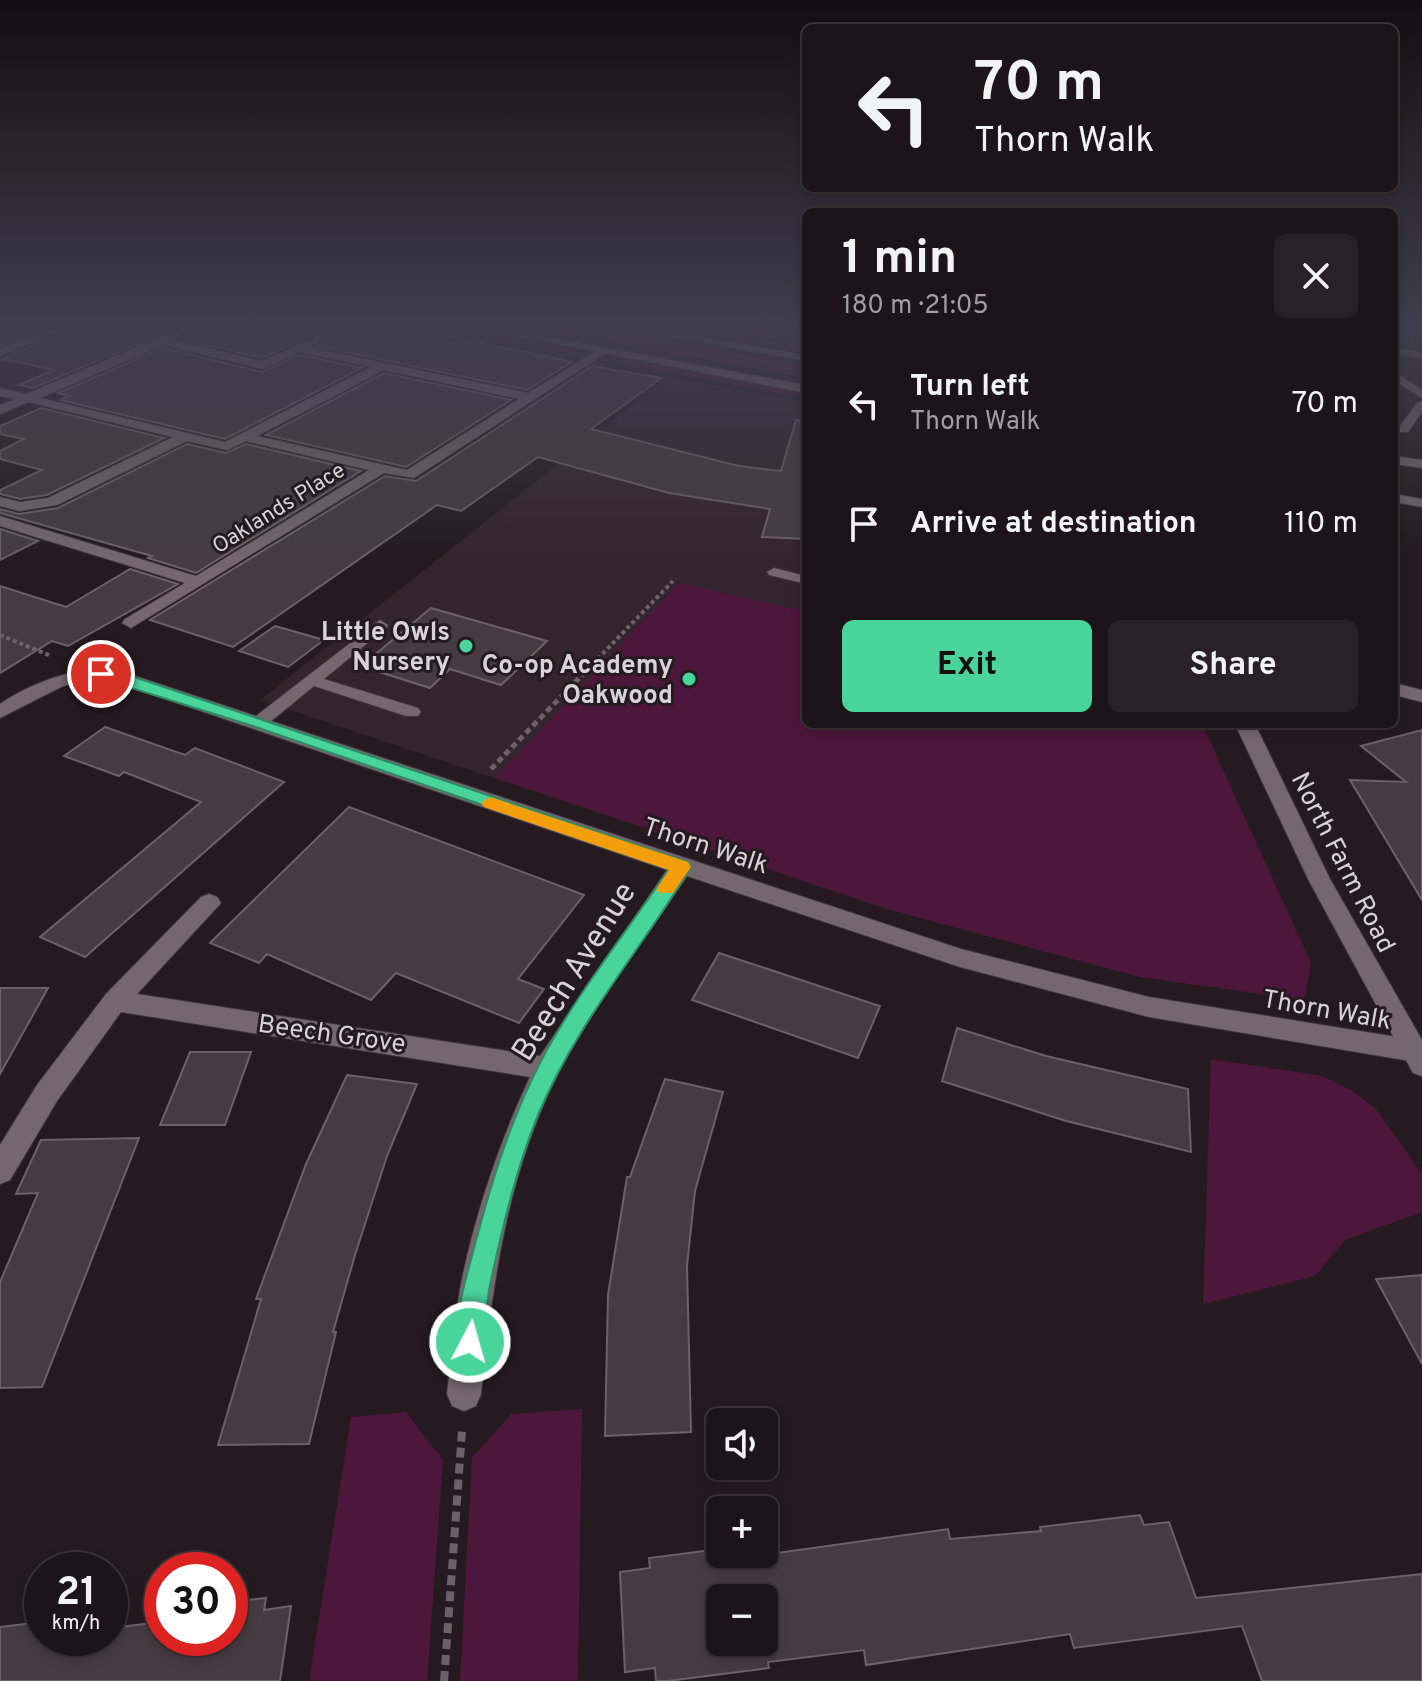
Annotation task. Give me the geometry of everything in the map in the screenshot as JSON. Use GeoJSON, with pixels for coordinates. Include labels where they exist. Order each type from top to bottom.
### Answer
{"type":"FeatureCollection","features":[{"type":"Feature","properties":{"kind":"street"},"geometry":{"type":"LineString","coordinates":[[50,404],[227,446],[307,404]]}},
{"type":"Feature","properties":{"kind":"street"},"geometry":{"type":"LineString","coordinates":[[244,437],[409,475],[522,404]]}},
{"type":"Feature","properties":{"kind":"street"},"geometry":{"type":"LineString","coordinates":[[4,505],[19,507],[52,502],[186,436]]}},
{"type":"Feature","properties":{"kind":"street"},"geometry":{"type":"LineString","coordinates":[[1398,461],[1422,464]]}},
{"type":"Feature","properties":{"kind":"street","name":"Oaklands Place"},"geometry":{"type":"LineString","coordinates":[[131,623],[381,469]]}},
{"type":"Feature","properties":{"kind":"street"},"geometry":{"type":"LineString","coordinates":[[1398,499],[1422,503]]}},
{"type":"Feature","properties":{"kind":"street","name":"Oaklands Place"},"geometry":{"type":"LineString","coordinates":[[0,521],[198,582]]}},
{"type":"Feature","properties":{"kind":"street"},"geometry":{"type":"LineString","coordinates":[[0,712],[36,689],[80,675]]}},
{"type":"Feature","properties":{"kind":"street","name":"Thorn Walk"},"geometry":{"type":"LineString","coordinates":[[80,675],[119,677],[960,958],[1149,1007],[1419,1056]]}},
{"type":"Feature","properties":{"kind":"street"},"geometry":{"type":"LineString","coordinates":[[1398,690],[1422,696]]}},
{"type":"Feature","properties":{"kind":"street","name":"North Farm Road"},"geometry":{"type":"LineString","coordinates":[[1247,728],[1319,879],[1419,1056]]}},
{"type":"Feature","properties":{"kind":"street","name":"Beech Avenue"},"geometry":{"type":"LineString","coordinates":[[464,1394],[476,1289],[525,1117],[547,1069],[601,983],[681,867]]}},
{"type":"Feature","properties":{"kind":"street"},"geometry":{"type":"LineString","coordinates":[[0,1171],[47,1093],[115,1001],[209,903]]}},
{"type":"Feature","properties":{"kind":"street","name":"Beech Grove"},"geometry":{"type":"LineString","coordinates":[[115,1001],[494,1058],[547,1069]]}},
{"type":"Feature","properties":{"kind":"lane"},"geometry":{"type":"LineString","coordinates":[[1404,429],[1422,404]]}},
{"type":"Feature","properties":{"kind":"lane"},"geometry":{"type":"LineString","coordinates":[[774,572],[802,579]]}},
{"type":"Feature","properties":{"kind":"lane"},"geometry":{"type":"LineString","coordinates":[[258,723],[380,625]]}},
{"type":"Feature","properties":{"kind":"lane"},"geometry":{"type":"LineString","coordinates":[[311,680],[412,712]]}},
{"type":"Feature","properties":{"kind":"path"},"geometry":{"type":"LineString","coordinates":[[465,795],[673,581]]}},
{"type":"Feature","properties":{"kind":"path"},"geometry":{"type":"LineString","coordinates":[[0,635],[41,649],[80,675]]}},
{"type":"Feature","properties":{"kind":"path"},"geometry":{"type":"LineString","coordinates":[[444,1681],[464,1394]]}},
{"type":"Feature","properties":{"kind":"shaded area","name":"Co-op Academy Oakwood"},"geometry":{"type":"Polygon","coordinates":[[[633,404],[802,404],[802,728],[1204,728],[1311,963],[1304,1000],[1140,977],[887,909],[260,700],[633,404]]]}},
{"type":"Feature","properties":{"kind":"shaded area","name":"Co-op Academy Oakwood"},"geometry":{"type":"Polygon","coordinates":[[[679,583],[802,608],[802,728],[1204,728],[1311,963],[1304,1000],[1140,977],[887,909],[495,778],[679,583]]]}},
{"type":"Feature","properties":{"kind":"shaded area"},"geometry":{"type":"Polygon","coordinates":[[[1211,1059],[1323,1076],[1351,1090],[1376,1109],[1422,1174],[1422,1212],[1345,1240],[1315,1276],[1203,1304],[1211,1059]]]}},
{"type":"Feature","properties":{"kind":"shaded area"},"geometry":{"type":"Polygon","coordinates":[[[582,1409],[578,1681],[460,1681],[472,1458],[511,1414],[582,1409]]]}},
{"type":"Feature","properties":{"kind":"shaded area"},"geometry":{"type":"Polygon","coordinates":[[[406,1412],[443,1460],[427,1681],[309,1681],[351,1417],[406,1412]]]}},
{"type":"Feature","properties":{"kind":"building"},"geometry":{"type":"Polygon","coordinates":[[[79,404],[292,404],[225,439],[79,404]]]}},
{"type":"Feature","properties":{"kind":"building"},"geometry":{"type":"Polygon","coordinates":[[[324,404],[504,404],[406,467],[266,435],[324,404]]]}},
{"type":"Feature","properties":{"kind":"building"},"geometry":{"type":"Polygon","coordinates":[[[533,404],[625,404],[591,429],[739,466],[781,471],[796,420],[802,421],[802,539],[762,537],[770,509],[669,493],[538,457],[461,511],[437,505],[233,647],[150,620],[385,476],[416,481],[533,404]]]}},
{"type":"Feature","properties":{"kind":"building"},"geometry":{"type":"Polygon","coordinates":[[[41,408],[164,438],[47,495],[20,499],[0,494],[0,490],[42,470],[0,459],[0,451],[24,439],[0,434],[0,426],[41,408]]]}},
{"type":"Feature","properties":{"kind":"building"},"geometry":{"type":"Polygon","coordinates":[[[187,444],[226,453],[246,444],[361,471],[196,573],[148,558],[152,556],[0,513],[0,509],[19,514],[58,508],[187,444]]]}},
{"type":"Feature","properties":{"kind":"building"},"geometry":{"type":"Polygon","coordinates":[[[0,529],[38,541],[0,560],[0,529]]]}},
{"type":"Feature","properties":{"kind":"building"},"geometry":{"type":"Polygon","coordinates":[[[130,569],[178,584],[68,646],[52,641],[0,673],[0,586],[66,607],[130,569]]]}},
{"type":"Feature","properties":{"kind":"building"},"geometry":{"type":"Polygon","coordinates":[[[431,608],[547,641],[501,685],[450,669],[430,688],[361,666],[431,608]]]}},
{"type":"Feature","properties":{"kind":"building"},"geometry":{"type":"Polygon","coordinates":[[[275,626],[324,640],[288,667],[239,651],[275,626]]]}},
{"type":"Feature","properties":{"kind":"building"},"geometry":{"type":"Polygon","coordinates":[[[105,727],[185,755],[195,748],[284,782],[85,957],[40,937],[201,802],[124,772],[119,776],[64,756],[105,727]]]}},
{"type":"Feature","properties":{"kind":"building"},"geometry":{"type":"Polygon","coordinates":[[[1422,730],[1422,900],[1350,780],[1406,782],[1361,746],[1422,730]]]}},
{"type":"Feature","properties":{"kind":"building"},"geometry":{"type":"Polygon","coordinates":[[[349,807],[584,895],[518,979],[544,989],[519,1023],[396,973],[371,1000],[267,954],[259,963],[210,943],[349,807]]]}},
{"type":"Feature","properties":{"kind":"building"},"geometry":{"type":"Polygon","coordinates":[[[719,953],[880,1006],[858,1058],[692,1000],[719,953]]]}},
{"type":"Feature","properties":{"kind":"building"},"geometry":{"type":"Polygon","coordinates":[[[0,988],[48,988],[0,1074],[0,988]]]}},
{"type":"Feature","properties":{"kind":"building"},"geometry":{"type":"Polygon","coordinates":[[[957,1028],[1046,1056],[1188,1089],[1191,1152],[1066,1121],[942,1081],[957,1028]]]}},
{"type":"Feature","properties":{"kind":"building"},"geometry":{"type":"Polygon","coordinates":[[[190,1052],[251,1052],[225,1125],[160,1125],[190,1052]]]}},
{"type":"Feature","properties":{"kind":"building"},"geometry":{"type":"Polygon","coordinates":[[[347,1075],[417,1084],[387,1156],[355,1255],[333,1332],[336,1332],[309,1444],[218,1445],[261,1299],[256,1299],[306,1164],[347,1075]]]}},
{"type":"Feature","properties":{"kind":"building"},"geometry":{"type":"Polygon","coordinates":[[[665,1079],[723,1092],[695,1191],[687,1266],[691,1432],[605,1436],[608,1295],[627,1177],[630,1177],[665,1079]]]}},
{"type":"Feature","properties":{"kind":"building"},"geometry":{"type":"Polygon","coordinates":[[[139,1138],[42,1387],[0,1388],[0,1282],[38,1193],[16,1194],[41,1140],[139,1138]]]}},
{"type":"Feature","properties":{"kind":"building"},"geometry":{"type":"Polygon","coordinates":[[[1422,1275],[1422,1364],[1376,1279],[1422,1275]]]}},
{"type":"Feature","properties":{"kind":"building"},"geometry":{"type":"Polygon","coordinates":[[[1140,1515],[1144,1525],[1169,1522],[1196,1598],[1422,1574],[1422,1681],[1262,1681],[1242,1626],[1074,1648],[1070,1634],[866,1665],[864,1650],[768,1662],[769,1668],[668,1681],[656,1681],[655,1668],[625,1672],[620,1572],[650,1568],[649,1558],[706,1551],[706,1568],[778,1568],[778,1553],[948,1529],[950,1539],[1041,1531],[1040,1527],[1140,1515]]]}},
{"type":"Feature","properties":{"kind":"building"},"geometry":{"type":"Polygon","coordinates":[[[266,1598],[264,1610],[291,1606],[280,1681],[0,1681],[0,1627],[24,1624],[24,1656],[128,1656],[128,1626],[144,1624],[144,1656],[248,1656],[248,1600],[266,1598]]]}},
{"type":"Feature","properties":{"kind":"slow traffic"},"geometry":{"type":"LineString","coordinates":[[490,803],[681,867],[666,888]]}},
{"type":"Feature","properties":{"kind":"place","name":"Little Owls Nursery"},"geometry":{"type":"Point","coordinates":[466,646]}},
{"type":"Feature","properties":{"kind":"place","name":"Co-op Academy Oakwood"},"geometry":{"type":"Point","coordinates":[689,679]}},
{"type":"Feature","properties":{"kind":"route"},"geometry":{"type":"LineString","coordinates":[[101,674],[119,677],[258,723],[681,867],[601,983],[547,1069],[525,1117],[505,1176],[476,1289],[470,1342]]}}]}
